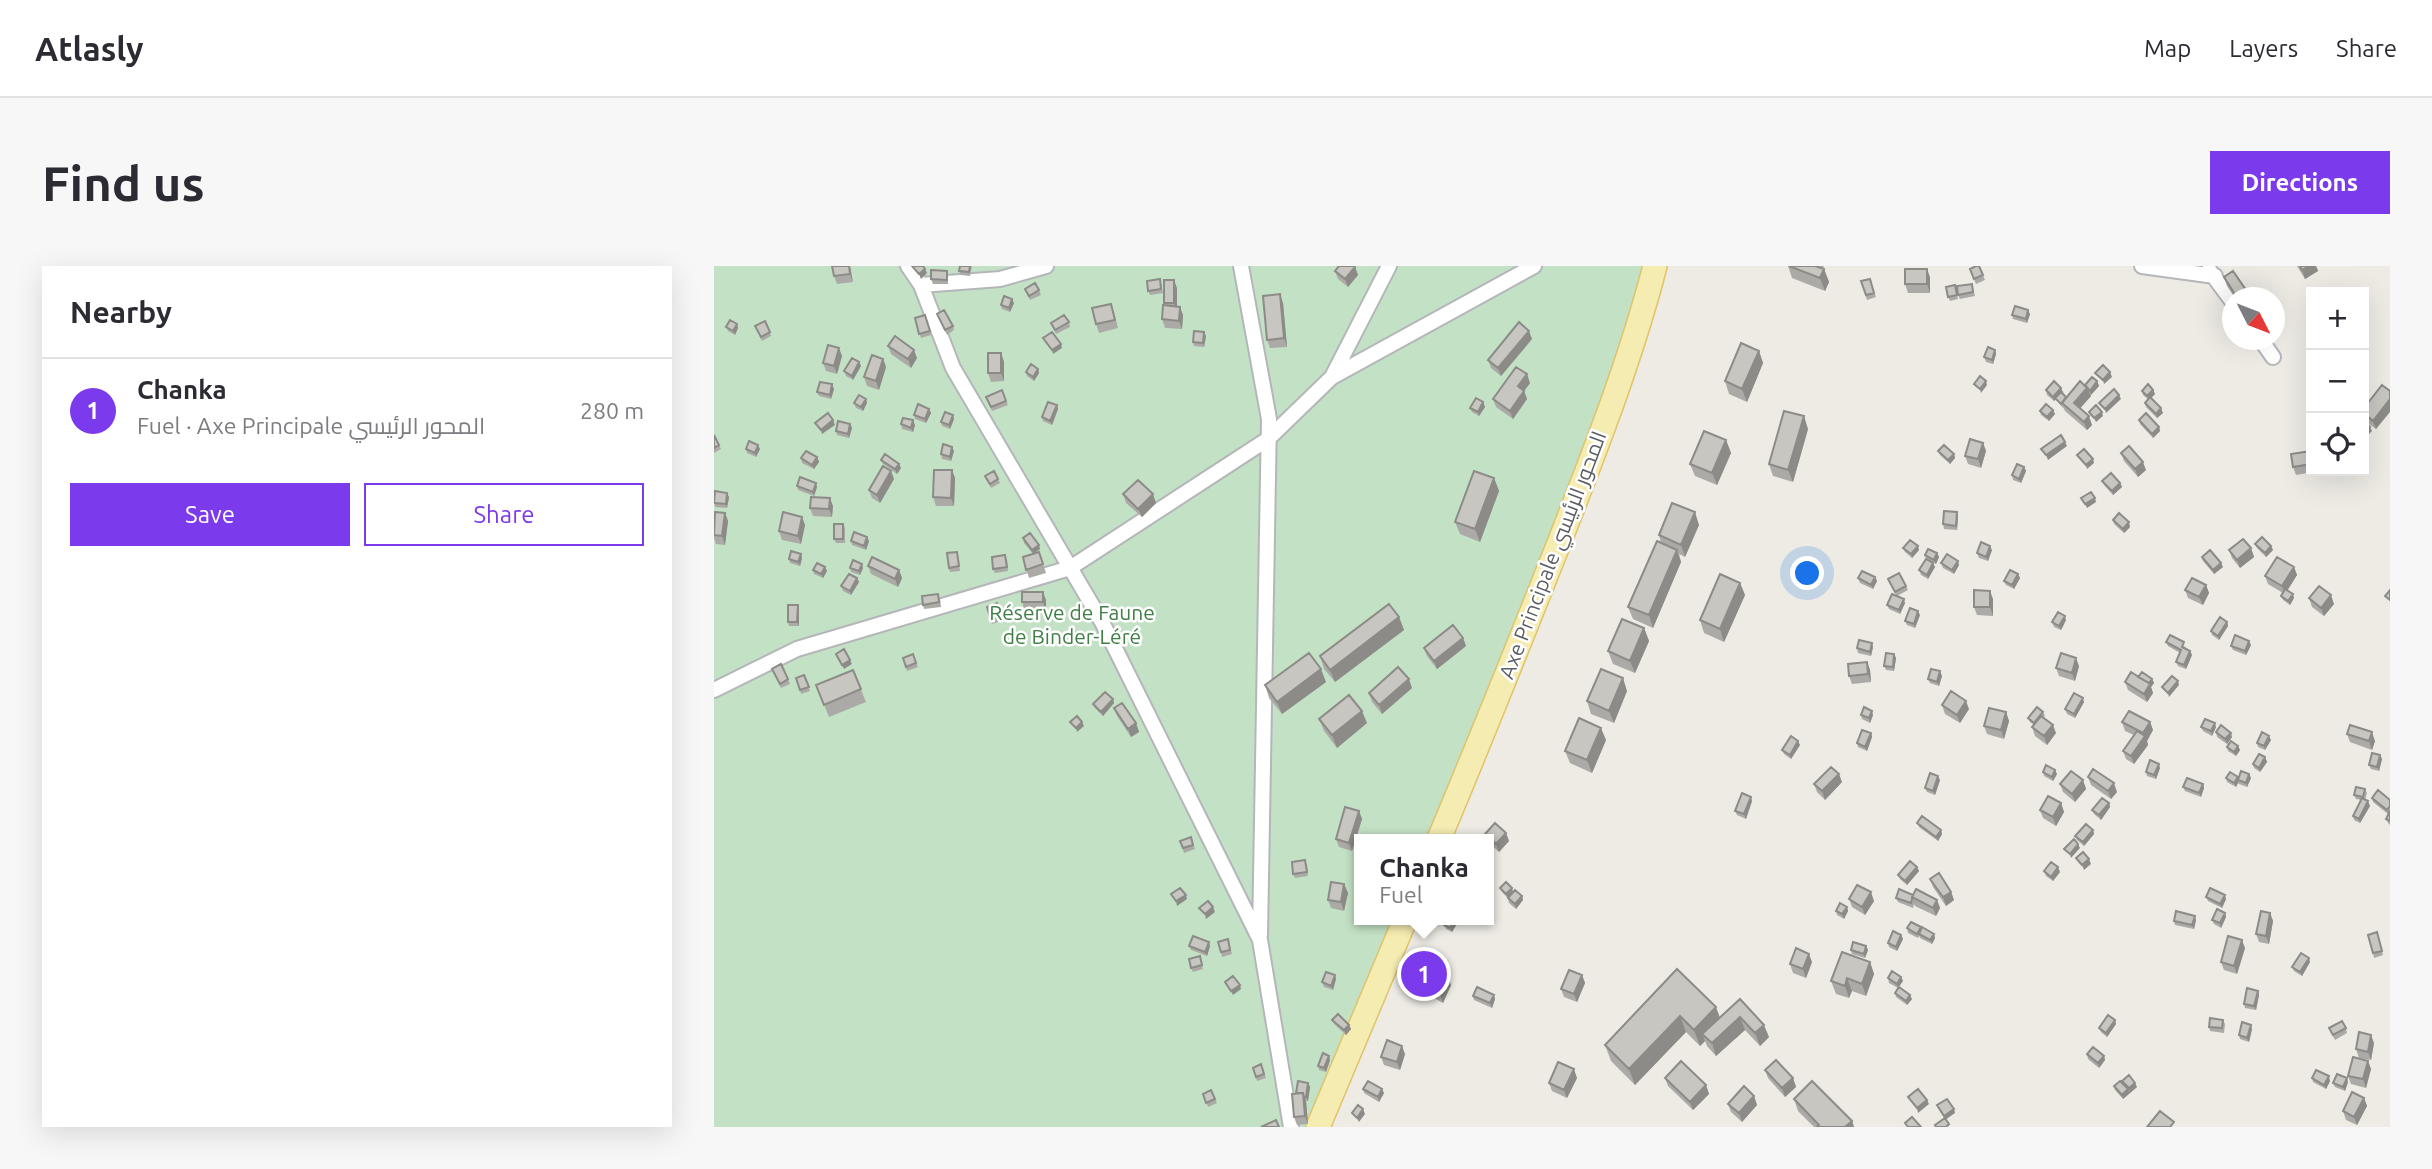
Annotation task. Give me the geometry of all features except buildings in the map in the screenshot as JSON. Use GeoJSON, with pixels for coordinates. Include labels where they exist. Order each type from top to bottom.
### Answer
{"type":"FeatureCollection","features":[{"type":"Feature","properties":{"kind":"main road","name":"Axe Principale المحور الرئيسي"},"geometry":{"type":"LineString","coordinates":[[1441,834],[1596,447],[1641,319],[1655,266]]}},
{"type":"Feature","properties":{"kind":"main road"},"geometry":{"type":"LineString","coordinates":[[1318,1127],[1403,925]]}},
{"type":"Feature","properties":{"kind":"street"},"geometry":{"type":"LineString","coordinates":[[908,266],[921,285],[953,368],[1102,622],[1260,940]]}},
{"type":"Feature","properties":{"kind":"street"},"geometry":{"type":"LineString","coordinates":[[921,285],[1046,266]]}},
{"type":"Feature","properties":{"kind":"street"},"geometry":{"type":"LineString","coordinates":[[1241,266],[1269,419],[1260,940],[1291,1127]]}},
{"type":"Feature","properties":{"kind":"street"},"geometry":{"type":"LineString","coordinates":[[1332,377],[1389,266]]}},
{"type":"Feature","properties":{"kind":"street"},"geometry":{"type":"LineString","coordinates":[[714,690],[797,649],[1070,568],[1268,439],[1332,377],[1534,266]]}},
{"type":"Feature","properties":{"kind":"street"},"geometry":{"type":"LineString","coordinates":[[2142,266],[2210,271],[2222,287]]}},
{"type":"Feature","properties":{"kind":"street"},"geometry":{"type":"LineString","coordinates":[[2268,350],[2273,357]]}},
{"type":"Feature","properties":{"kind":"green space","name":"Réserve de Faune de Binder-Léré"},"geometry":{"type":"Polygon","coordinates":[[[714,266],[1655,266],[1441,834],[1354,834],[1354,925],[1403,925],[1318,1127],[714,1127],[714,266]]]}},
{"type":"Feature","properties":{"kind":"place","name":"Chanka"},"geometry":{"type":"Point","coordinates":[1424,974]}}]}
